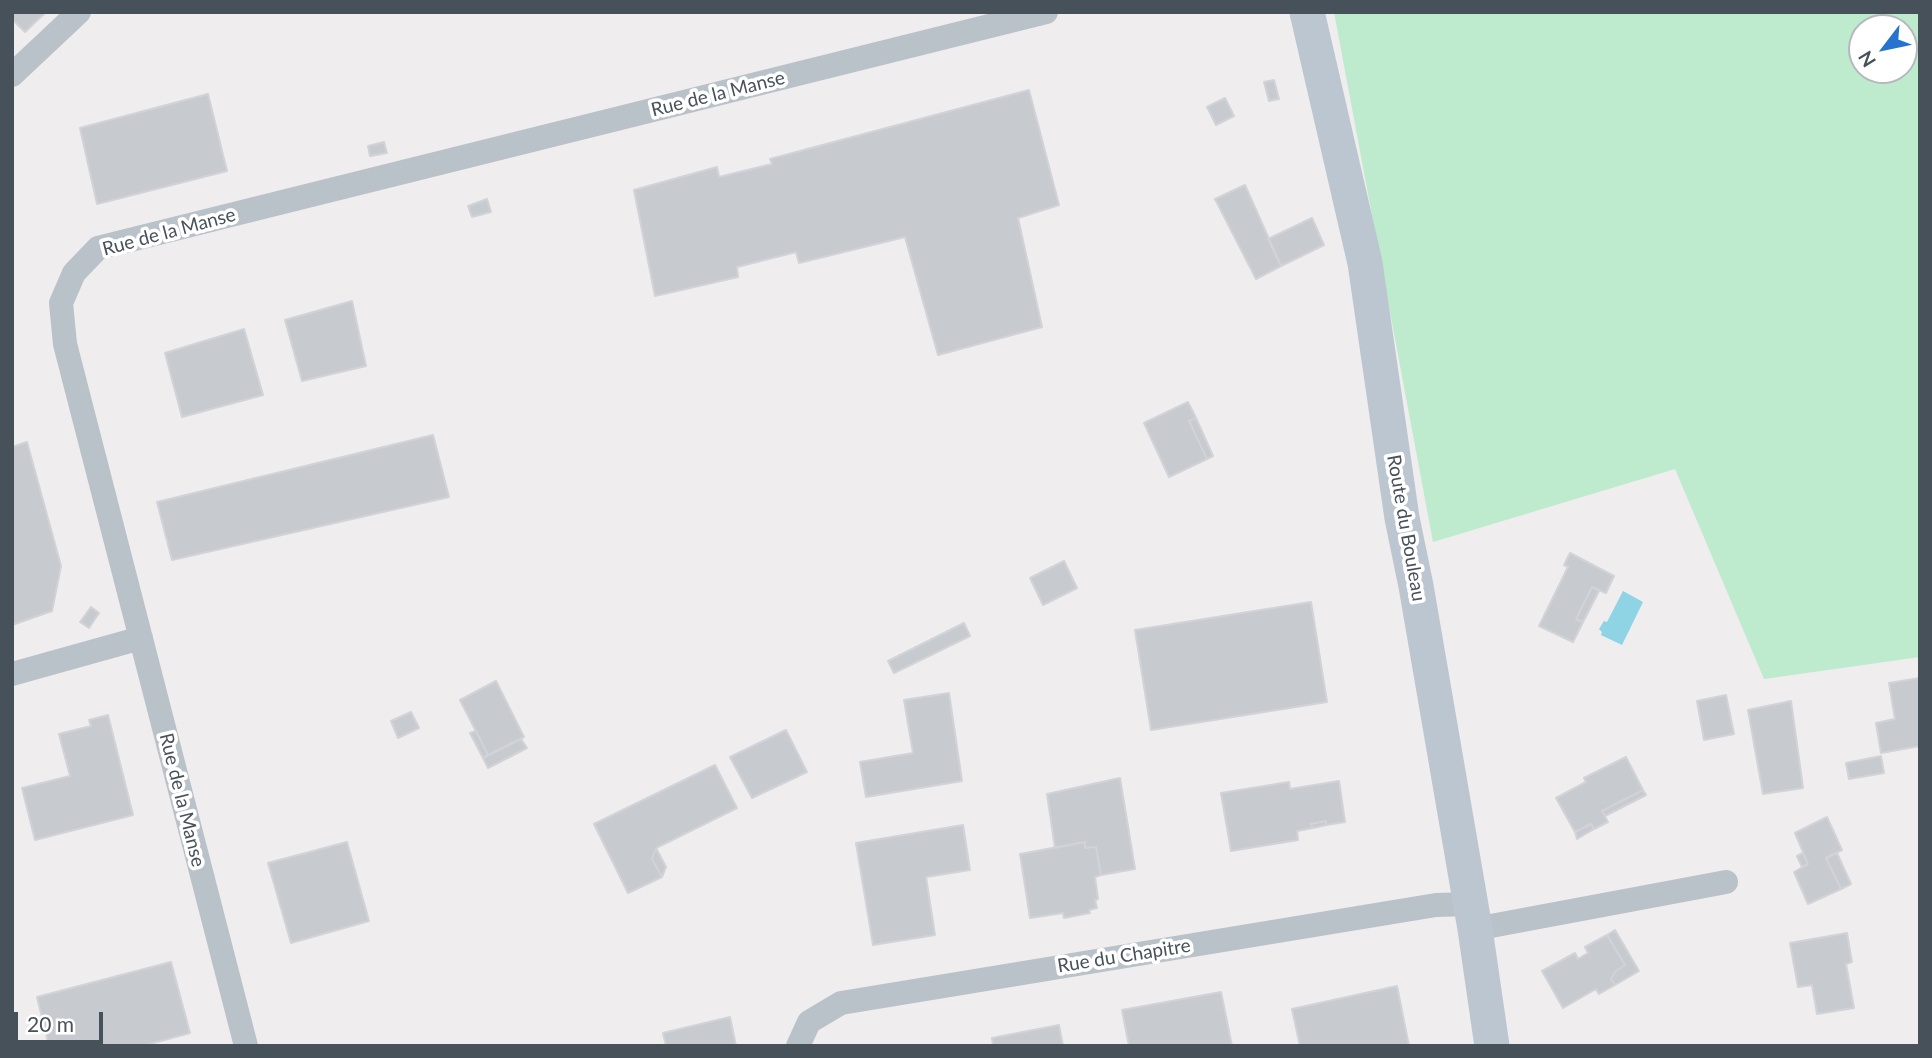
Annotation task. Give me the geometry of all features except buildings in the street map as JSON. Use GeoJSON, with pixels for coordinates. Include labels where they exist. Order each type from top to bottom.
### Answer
{"type":"FeatureCollection","features":[{"type":"Feature","properties":{"kind":"main road","name":"Route du Bouleau"},"geometry":{"type":"LineString","coordinates":[[1307,12],[1365,263],[1402,518],[1473,917],[1492,1046]]}},
{"type":"Feature","properties":{"kind":"street"},"geometry":{"type":"LineString","coordinates":[[12,75],[79,12]]}},
{"type":"Feature","properties":{"kind":"street","name":"Rue de la Manse"},"geometry":{"type":"LineString","coordinates":[[246,1046],[65,344],[61,303],[74,273],[98,248],[1046,12]]}},
{"type":"Feature","properties":{"kind":"street"},"geometry":{"type":"LineString","coordinates":[[12,674],[141,639]]}},
{"type":"Feature","properties":{"kind":"street","name":"Rue du Chapitre"},"geometry":{"type":"LineString","coordinates":[[798,1046],[809,1022],[841,1003],[1436,905],[1473,917],[1726,882]]}},
{"type":"Feature","properties":{"kind":"green space"},"geometry":{"type":"Polygon","coordinates":[[[1334,12],[1920,12],[1920,657],[1764,679],[1675,469],[1433,542],[1334,12]]]}},
{"type":"Feature","properties":{"kind":"water"},"geometry":{"type":"Polygon","coordinates":[[[1623,591],[1643,602],[1622,645],[1601,635],[1599,629],[1604,621],[1607,622],[1623,591]]]}}]}
